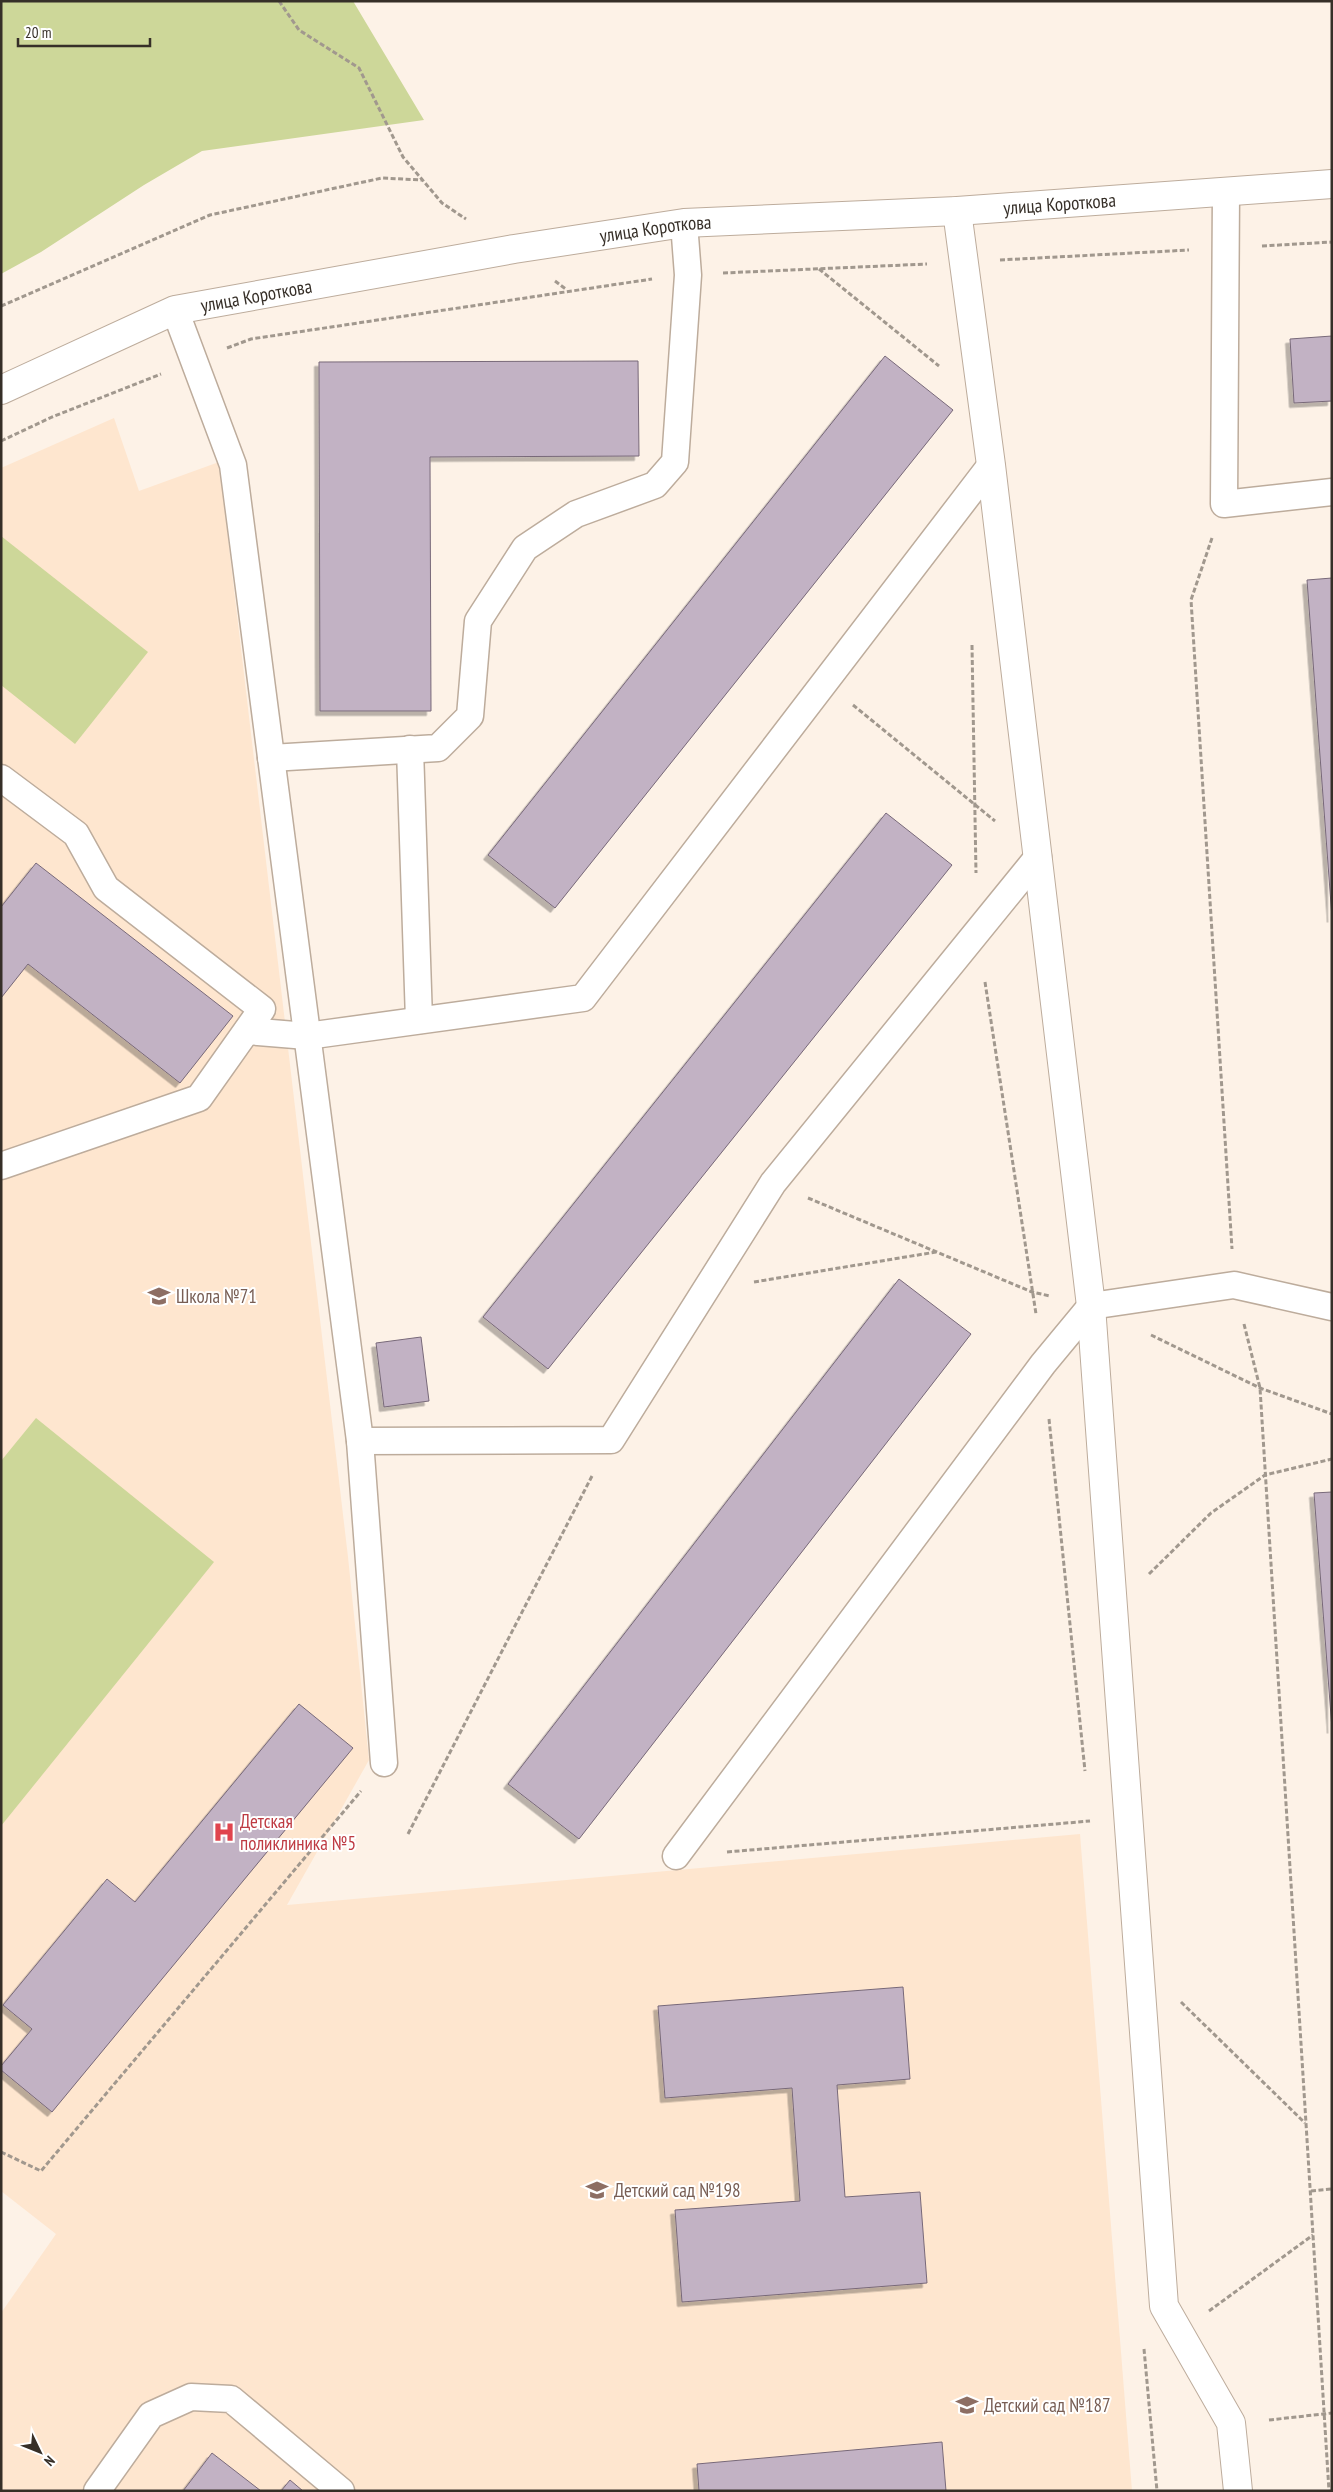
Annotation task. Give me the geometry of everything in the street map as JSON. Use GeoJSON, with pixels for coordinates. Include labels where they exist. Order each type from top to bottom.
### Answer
{"type":"FeatureCollection","features":[{"type":"Feature","properties":{"kind":"street","name":"улица Короткова"},"geometry":{"type":"LineString","coordinates":[[1,390],[174,310],[514,250],[684,224],[956,211],[1332,184]]}},
{"type":"Feature","properties":{"kind":"street"},"geometry":{"type":"LineString","coordinates":[[956,211],[991,465],[1091,1306],[1164,2306],[1231,2424],[1238,2491]]}},
{"type":"Feature","properties":{"kind":"lane"},"geometry":{"type":"LineString","coordinates":[[1226,192],[1224,504],[1332,492]]}},
{"type":"Feature","properties":{"kind":"lane"},"geometry":{"type":"LineString","coordinates":[[271,758],[438,748],[470,716],[478,621],[526,548],[576,514],[655,485],[675,462],[688,275],[684,224]]}},
{"type":"Feature","properties":{"kind":"lane"},"geometry":{"type":"LineString","coordinates":[[174,310],[233,465],[360,1441],[384,1764]]}},
{"type":"Feature","properties":{"kind":"lane"},"geometry":{"type":"LineString","coordinates":[[247,1031],[307,1036],[583,998],[991,465]]}},
{"type":"Feature","properties":{"kind":"lane"},"geometry":{"type":"LineString","coordinates":[[410,749],[419,1020]]}},
{"type":"Feature","properties":{"kind":"lane"},"geometry":{"type":"LineString","coordinates":[[1,778],[76,834],[106,888],[262,1009],[199,1098],[1,1166]]}},
{"type":"Feature","properties":{"kind":"lane"},"geometry":{"type":"LineString","coordinates":[[360,1441],[610,1440],[773,1183],[1038,857]]}},
{"type":"Feature","properties":{"kind":"lane"},"geometry":{"type":"LineString","coordinates":[[676,1856],[1043,1364],[1091,1306],[1234,1286],[1332,1307]]}},
{"type":"Feature","properties":{"kind":"lane"},"geometry":{"type":"LineString","coordinates":[[97,2491],[151,2415],[191,2397],[231,2399],[341,2491]]}},
{"type":"Feature","properties":{"kind":"path"},"geometry":{"type":"LineString","coordinates":[[279,1],[299,30],[359,68],[403,157],[442,203],[514,250],[567,290]]}},
{"type":"Feature","properties":{"kind":"path"},"geometry":{"type":"LineString","coordinates":[[1,306],[210,215],[382,178],[422,180]]}},
{"type":"Feature","properties":{"kind":"path"},"geometry":{"type":"LineString","coordinates":[[818,269],[940,367]]}},
{"type":"Feature","properties":{"kind":"path"},"geometry":{"type":"LineString","coordinates":[[1224,504],[1191,600],[1234,1286],[1260,1388],[1329,2491]]}},
{"type":"Feature","properties":{"kind":"path"},"geometry":{"type":"LineString","coordinates":[[825,682],[1038,857]]}},
{"type":"Feature","properties":{"kind":"path"},"geometry":{"type":"LineString","coordinates":[[977,931],[1043,1364],[1086,1781]]}},
{"type":"Feature","properties":{"kind":"path"},"geometry":{"type":"LineString","coordinates":[[773,1183],[1032,1292],[1091,1306]]}},
{"type":"Feature","properties":{"kind":"path"},"geometry":{"type":"LineString","coordinates":[[705,1290],[936,1252]]}},
{"type":"Feature","properties":{"kind":"path"},"geometry":{"type":"LineString","coordinates":[[1144,1332],[1260,1388],[1332,1414]]}},
{"type":"Feature","properties":{"kind":"path"},"geometry":{"type":"LineString","coordinates":[[408,1834],[610,1440]]}},
{"type":"Feature","properties":{"kind":"path"},"geometry":{"type":"LineString","coordinates":[[1113,1608],[1211,1513],[1265,1475],[1332,1459]]}},
{"type":"Feature","properties":{"kind":"path"},"geometry":{"type":"LineString","coordinates":[[1,2152],[41,2171],[384,1764]]}},
{"type":"Feature","properties":{"kind":"path"},"geometry":{"type":"LineString","coordinates":[[1089,1811],[1091,1831]]}},
{"type":"Feature","properties":{"kind":"path"},"geometry":{"type":"LineString","coordinates":[[676,1856],[1090,1821]]}},
{"type":"Feature","properties":{"kind":"path"},"geometry":{"type":"LineString","coordinates":[[1180,2001],[1306,2123]]}},
{"type":"Feature","properties":{"kind":"path"},"geometry":{"type":"LineString","coordinates":[[1311,2191],[1332,2189]]}},
{"type":"Feature","properties":{"kind":"path"},"geometry":{"type":"LineString","coordinates":[[1204,2314],[1313,2235]]}},
{"type":"Feature","properties":{"kind":"path"},"geometry":{"type":"LineString","coordinates":[[1143,2340],[1157,2491]]}},
{"type":"Feature","properties":{"kind":"path"},"geometry":{"type":"LineString","coordinates":[[1231,2424],[1332,2414]]}},
{"type":"Feature","properties":{"kind":"shaded area"},"geometry":{"type":"Polygon","coordinates":[[[114,418],[139,491],[219,462],[348,1557],[369,1760],[287,1905],[1080,1834],[1132,2491],[1,2491],[1,2313],[56,2234],[1,2191],[1,468],[114,418]]]}},
{"type":"Feature","properties":{"kind":"green space"},"geometry":{"type":"Polygon","coordinates":[[[1,1],[353,1],[424,120],[202,151],[144,185],[41,252],[1,274],[1,1]]]}},
{"type":"Feature","properties":{"kind":"green space"},"geometry":{"type":"Polygon","coordinates":[[[1,536],[148,652],[75,744],[1,685],[1,536]]]}},
{"type":"Feature","properties":{"kind":"green space"},"geometry":{"type":"Polygon","coordinates":[[[36,1418],[214,1562],[1,1826],[1,1461],[36,1418]]]}},
{"type":"Feature","properties":{"kind":"building"},"geometry":{"type":"Polygon","coordinates":[[[1332,336],[1332,401],[1294,403],[1290,339],[1332,336]]]}},
{"type":"Feature","properties":{"kind":"building"},"geometry":{"type":"Polygon","coordinates":[[[885,356],[953,410],[555,908],[488,855],[885,356]]]}},
{"type":"Feature","properties":{"kind":"building"},"geometry":{"type":"Polygon","coordinates":[[[638,361],[639,456],[430,457],[431,711],[320,711],[319,362],[638,361]]]}},
{"type":"Feature","properties":{"kind":"building"},"geometry":{"type":"Polygon","coordinates":[[[1332,578],[1332,918],[1307,580],[1332,578]]]}},
{"type":"Feature","properties":{"kind":"building"},"geometry":{"type":"Polygon","coordinates":[[[886,813],[952,865],[548,1369],[483,1317],[886,813]]]}},
{"type":"Feature","properties":{"kind":"building"},"geometry":{"type":"Polygon","coordinates":[[[36,863],[233,1016],[180,1083],[28,964],[1,998],[1,907],[36,863]]]}},
{"type":"Feature","properties":{"kind":"building"},"geometry":{"type":"Polygon","coordinates":[[[899,1279],[971,1334],[579,1839],[508,1784],[899,1279]]]}},
{"type":"Feature","properties":{"kind":"building"},"geometry":{"type":"Polygon","coordinates":[[[421,1337],[429,1401],[384,1407],[376,1343],[421,1337]]]}},
{"type":"Feature","properties":{"kind":"building"},"geometry":{"type":"Polygon","coordinates":[[[1332,1492],[1332,1729],[1314,1493],[1332,1492]]]}},
{"type":"Feature","properties":{"kind":"building"},"geometry":{"type":"Polygon","coordinates":[[[299,1704],[353,1748],[52,2112],[1,2070],[1,2066],[32,2029],[3,2005],[107,1879],[135,1902],[299,1704]]]}},
{"type":"Feature","properties":{"kind":"building"},"geometry":{"type":"Polygon","coordinates":[[[903,1987],[910,2079],[837,2085],[845,2197],[920,2192],[927,2283],[682,2302],[675,2210],[800,2201],[792,2088],[665,2098],[658,2006],[903,1987]]]}},
{"type":"Feature","properties":{"kind":"building"},"geometry":{"type":"Polygon","coordinates":[[[942,2442],[946,2491],[699,2491],[697,2464],[942,2442]]]}},
{"type":"Feature","properties":{"kind":"building"},"geometry":{"type":"Polygon","coordinates":[[[212,2453],[261,2491],[183,2491],[212,2453]]]}},
{"type":"Feature","properties":{"kind":"building"},"geometry":{"type":"Polygon","coordinates":[[[290,2480],[303,2491],[281,2491],[290,2480]]]}},
{"type":"Feature","properties":{"kind":"place","name":"Школа №71"},"geometry":{"type":"Point","coordinates":[159,1296]}},
{"type":"Feature","properties":{"kind":"place","name":"Детская поликлиника №5"},"geometry":{"type":"Point","coordinates":[224,1832]}},
{"type":"Feature","properties":{"kind":"place","name":"Детский сад №198"},"geometry":{"type":"Point","coordinates":[597,2190]}},
{"type":"Feature","properties":{"kind":"place","name":"Детский сад №187"},"geometry":{"type":"Point","coordinates":[967,2405]}}]}
